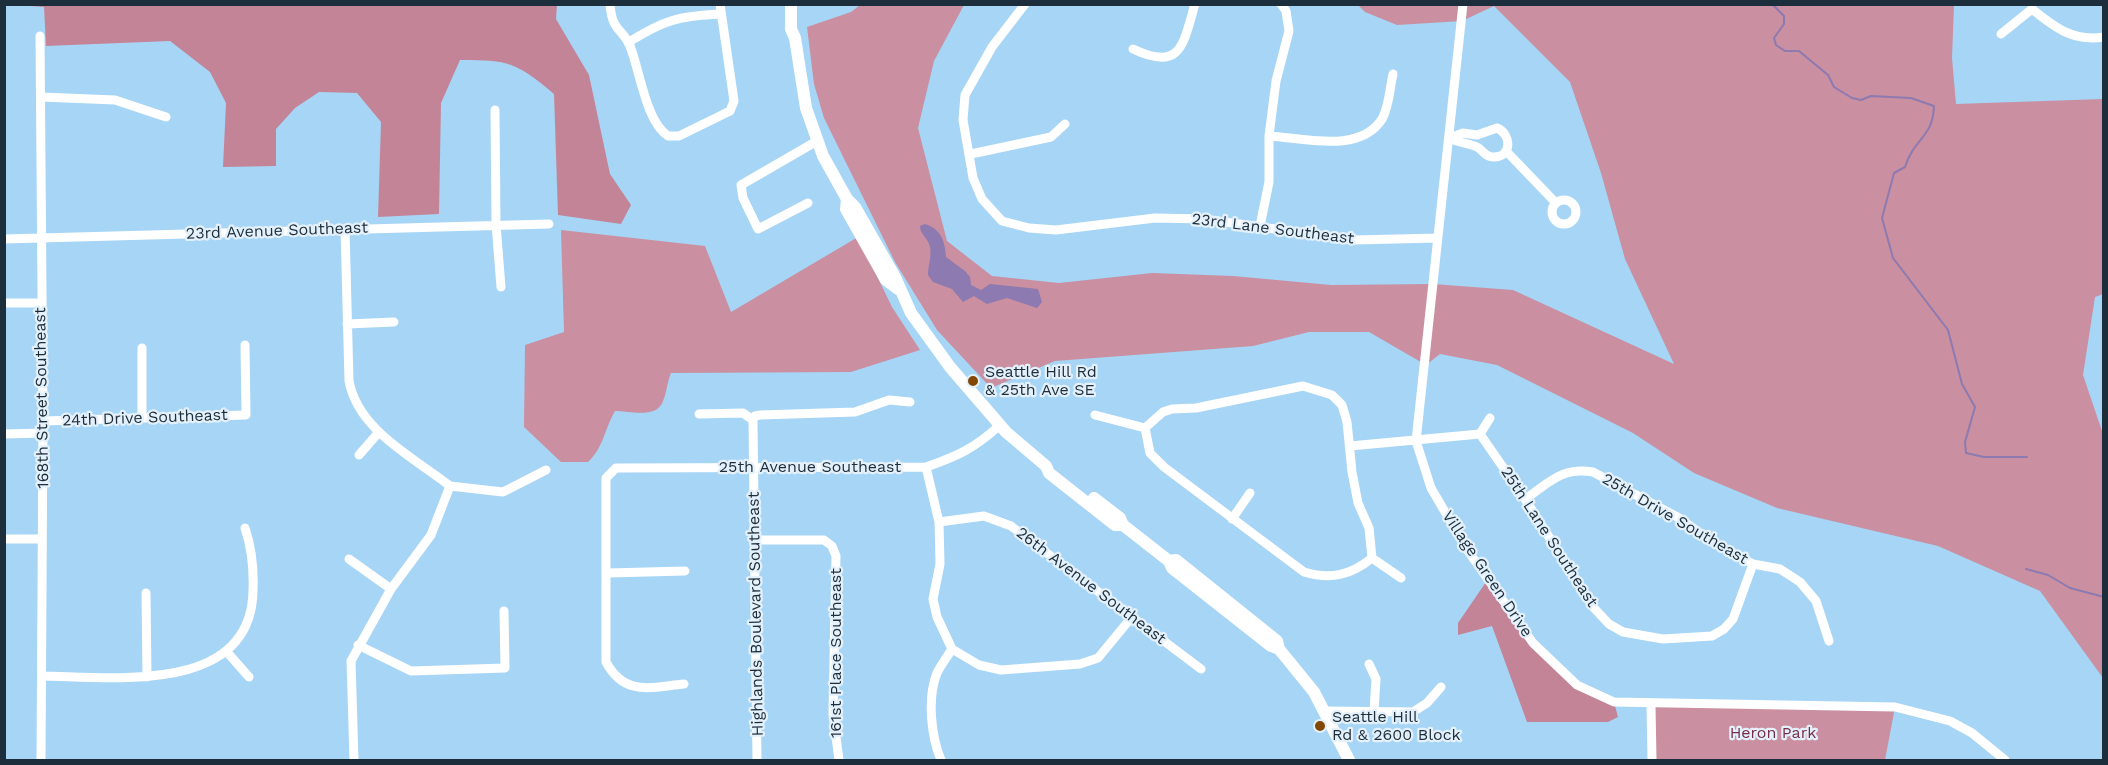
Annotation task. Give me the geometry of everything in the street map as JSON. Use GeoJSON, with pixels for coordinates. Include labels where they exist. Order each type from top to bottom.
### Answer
{"type":"FeatureCollection","features":[{"type":"Feature","properties":{"kind":"main road"},"geometry":{"type":"LineString","coordinates":[[791,4],[791,29],[795,38],[800,82],[817,141],[847,200],[855,207],[895,277],[898,289],[911,313],[950,367],[1000,425],[1046,466],[1053,466],[1120,518],[1123,525],[1169,561],[1172,568],[1271,646],[1279,649],[1296,667],[1325,711],[1349,760]]}},
{"type":"Feature","properties":{"kind":"main road"},"geometry":{"type":"LineString","coordinates":[[795,38],[799,30],[799,4]]}},
{"type":"Feature","properties":{"kind":"street"},"geometry":{"type":"LineString","coordinates":[[610,4],[611,17],[618,31],[629,42],[654,123],[660,131],[668,136],[679,136],[730,111],[735,101],[720,9],[664,21],[629,42]]}},
{"type":"Feature","properties":{"kind":"street"},"geometry":{"type":"LineString","coordinates":[[1025,4],[992,47],[964,95],[963,120],[971,154],[1051,137],[1065,124]]}},
{"type":"Feature","properties":{"kind":"street"},"geometry":{"type":"LineString","coordinates":[[1133,49],[1149,57],[1166,59],[1178,52],[1195,4]]}},
{"type":"Feature","properties":{"kind":"street","name":"Village Green Drive"},"geometry":{"type":"LineString","coordinates":[[1463,4],[1416,441],[1431,488],[1468,551],[1533,643],[1576,685],[1614,702],[1651,705],[1895,707],[1950,721],[1972,733],[2005,760]]}},
{"type":"Feature","properties":{"kind":"street"},"geometry":{"type":"LineString","coordinates":[[2001,34],[2032,7],[2052,26],[2072,37],[2103,37]]}},
{"type":"Feature","properties":{"kind":"street"},"geometry":{"type":"LineString","coordinates":[[1260,226],[1269,182],[1269,136],[1276,81],[1289,31],[1283,8]]}},
{"type":"Feature","properties":{"kind":"street","name":"168th Street Southeast"},"geometry":{"type":"LineString","coordinates":[[40,36],[43,421],[41,760]]}},
{"type":"Feature","properties":{"kind":"street"},"geometry":{"type":"LineString","coordinates":[[1269,136],[1343,141],[1363,137],[1383,117],[1393,74]]}},
{"type":"Feature","properties":{"kind":"street"},"geometry":{"type":"LineString","coordinates":[[41,97],[115,100],[166,117]]}},
{"type":"Feature","properties":{"kind":"street"},"geometry":{"type":"LineString","coordinates":[[495,110],[496,224],[501,287]]}},
{"type":"Feature","properties":{"kind":"street"},"geometry":{"type":"LineString","coordinates":[[1450,138],[1463,133],[1478,135],[1497,128],[1508,139],[1506,151]]}},
{"type":"Feature","properties":{"kind":"street"},"geometry":{"type":"LineString","coordinates":[[1450,138],[1461,144],[1477,147],[1492,157],[1506,151]]}},
{"type":"Feature","properties":{"kind":"street"},"geometry":{"type":"LineString","coordinates":[[808,203],[758,230],[743,198],[741,185],[817,141]]}},
{"type":"Feature","properties":{"kind":"street"},"geometry":{"type":"LineString","coordinates":[[1506,151],[1556,203]]}},
{"type":"Feature","properties":{"kind":"street","name":"23rd Lane Southeast"},"geometry":{"type":"LineString","coordinates":[[971,154],[973,178],[982,199],[1002,221],[1029,228],[1056,230],[1155,218],[1204,219],[1353,240],[1438,238]]}},
{"type":"Feature","properties":{"kind":"street","name":"23rd Avenue Southeast"},"geometry":{"type":"LineString","coordinates":[[4,239],[549,224]]}},
{"type":"Feature","properties":{"kind":"street"},"geometry":{"type":"LineString","coordinates":[[345,229],[351,396],[360,412],[379,432],[450,486],[503,492],[546,470]]}},
{"type":"Feature","properties":{"kind":"street"},"geometry":{"type":"LineString","coordinates":[[4,303],[41,303]]}},
{"type":"Feature","properties":{"kind":"street"},"geometry":{"type":"LineString","coordinates":[[347,324],[394,322]]}},
{"type":"Feature","properties":{"kind":"street","name":"24th Drive Southeast"},"geometry":{"type":"LineString","coordinates":[[43,421],[246,415],[245,345]]}},
{"type":"Feature","properties":{"kind":"street"},"geometry":{"type":"LineString","coordinates":[[142,348],[142,418]]}},
{"type":"Feature","properties":{"kind":"street"},"geometry":{"type":"LineString","coordinates":[[1144,428],[1163,412],[1173,409],[1196,408],[1303,386],[1332,394],[1342,405],[1358,503],[1369,528],[1372,558],[1401,578]]}},
{"type":"Feature","properties":{"kind":"street"},"geometry":{"type":"LineString","coordinates":[[699,414],[743,413],[754,418],[855,412],[889,400],[910,402]]}},
{"type":"Feature","properties":{"kind":"street"},"geometry":{"type":"LineString","coordinates":[[1095,415],[1144,428]]}},
{"type":"Feature","properties":{"kind":"street","name":"Highlands Boulevard Southeast"},"geometry":{"type":"LineString","coordinates":[[754,418],[757,760]]}},
{"type":"Feature","properties":{"kind":"street"},"geometry":{"type":"LineString","coordinates":[[1350,446],[1480,434],[1490,418]]}},
{"type":"Feature","properties":{"kind":"street","name":"25th Avenue Southeast"},"geometry":{"type":"LineString","coordinates":[[608,573],[606,478],[616,468],[926,466],[955,458],[978,446],[1000,425]]}},
{"type":"Feature","properties":{"kind":"street"},"geometry":{"type":"LineString","coordinates":[[1144,428],[1150,453],[1292,564],[1316,575],[1356,571],[1372,558]]}},
{"type":"Feature","properties":{"kind":"street"},"geometry":{"type":"LineString","coordinates":[[359,455],[379,432]]}},
{"type":"Feature","properties":{"kind":"street"},"geometry":{"type":"LineString","coordinates":[[4,434],[43,433]]}},
{"type":"Feature","properties":{"kind":"street","name":"25th Lane Southeast"},"geometry":{"type":"LineString","coordinates":[[1480,434],[1525,499],[1593,607],[1609,624],[1623,632],[1663,639],[1712,636],[1724,629],[1733,619],[1753,564]]}},
{"type":"Feature","properties":{"kind":"street"},"geometry":{"type":"LineString","coordinates":[[926,466],[939,522],[940,564],[933,599],[937,616],[952,649],[979,665],[1001,670],[1080,664],[1098,658],[1131,618]]}},
{"type":"Feature","properties":{"kind":"street","name":"25th Drive Southeast"},"geometry":{"type":"LineString","coordinates":[[1525,499],[1564,472],[1578,470],[1593,472],[1680,519],[1712,542],[1753,564],[1780,569],[1800,582],[1815,601],[1829,641]]}},
{"type":"Feature","properties":{"kind":"street"},"geometry":{"type":"LineString","coordinates":[[354,760],[350,671],[358,645],[391,589],[430,535],[450,486]]}},
{"type":"Feature","properties":{"kind":"street"},"geometry":{"type":"LineString","coordinates":[[1232,519],[1250,493]]}},
{"type":"Feature","properties":{"kind":"street","name":"26th Avenue Southeast"},"geometry":{"type":"LineString","coordinates":[[939,522],[984,516],[1011,526],[1201,669]]}},
{"type":"Feature","properties":{"kind":"street"},"geometry":{"type":"LineString","coordinates":[[42,676],[147,677],[174,674],[203,664],[227,652],[246,626],[253,606],[252,549],[245,528]]}},
{"type":"Feature","properties":{"kind":"street"},"geometry":{"type":"LineString","coordinates":[[4,539],[42,539]]}},
{"type":"Feature","properties":{"kind":"street","name":"161st Place Southeast"},"geometry":{"type":"LineString","coordinates":[[756,540],[824,540],[832,546],[836,556],[833,714],[839,760]]}},
{"type":"Feature","properties":{"kind":"street"},"geometry":{"type":"LineString","coordinates":[[349,559],[391,589]]}},
{"type":"Feature","properties":{"kind":"street"},"geometry":{"type":"LineString","coordinates":[[684,684],[630,687],[618,680],[606,662],[608,573],[685,571]]}},
{"type":"Feature","properties":{"kind":"street"},"geometry":{"type":"LineString","coordinates":[[146,593],[147,677]]}},
{"type":"Feature","properties":{"kind":"street"},"geometry":{"type":"LineString","coordinates":[[358,645],[411,671],[505,668],[504,611]]}},
{"type":"Feature","properties":{"kind":"street"},"geometry":{"type":"LineString","coordinates":[[941,760],[936,749],[932,722],[932,697],[937,674],[952,649]]}},
{"type":"Feature","properties":{"kind":"street"},"geometry":{"type":"LineString","coordinates":[[227,652],[249,676]]}},
{"type":"Feature","properties":{"kind":"street"},"geometry":{"type":"LineString","coordinates":[[1369,664],[1376,679],[1374,711]]}},
{"type":"Feature","properties":{"kind":"street"},"geometry":{"type":"LineString","coordinates":[[1325,711],[1413,712],[1427,703],[1441,687]]}},
{"type":"Feature","properties":{"kind":"street"},"geometry":{"type":"LineString","coordinates":[[1651,705],[1652,760]]}},
{"type":"Feature","properties":{"kind":"green space"},"geometry":{"type":"Polygon","coordinates":[[[860,5],[964,5],[934,61],[918,128],[947,241],[992,276],[1059,283],[1152,273],[1233,276],[1331,285],[1433,284],[1513,290],[1674,364],[1625,259],[1601,173],[1570,82],[1494,6],[1462,21],[1397,25],[1365,12],[1358,5],[1954,5],[1952,58],[1956,104],[2103,99],[2103,294],[2095,297],[2083,375],[2103,434],[2103,678],[2040,591],[1938,546],[1777,508],[1694,473],[1633,433],[1497,365],[1440,354],[1426,365],[1369,332],[1309,332],[1253,346],[1055,361],[991,388],[937,330],[895,262],[824,118],[814,84],[807,27],[851,12],[860,5]]]}},
{"type":"Feature","properties":{"kind":"green space"},"geometry":{"type":"Polygon","coordinates":[[[561,230],[705,246],[731,312],[858,237],[892,307],[920,350],[851,372],[671,373],[660,407],[642,413],[615,411],[601,444],[588,462],[561,462],[524,427],[525,345],[564,332],[561,230]]]}},
{"type":"Feature","properties":{"kind":"green space","name":"Heron Park"},"geometry":{"type":"Polygon","coordinates":[[[1651,705],[1895,707],[1885,760],[1652,760],[1651,705]]]}},
{"type":"Feature","properties":{"kind":"shaded area"},"geometry":{"type":"Polygon","coordinates":[[[17,5],[557,5],[556,19],[589,75],[610,174],[631,205],[621,224],[558,215],[554,94],[530,75],[511,65],[501,62],[460,60],[441,103],[439,214],[378,217],[381,122],[357,93],[319,92],[295,108],[276,129],[276,166],[223,167],[226,103],[210,72],[170,41],[46,46],[44,7],[17,5]]]}},
{"type":"Feature","properties":{"kind":"shaded area"},"geometry":{"type":"Polygon","coordinates":[[[925,224],[938,232],[945,246],[946,257],[965,271],[970,277],[971,285],[981,290],[990,284],[1038,289],[1042,302],[1037,308],[1007,298],[987,304],[974,296],[963,302],[952,289],[933,282],[928,275],[930,248],[920,226],[925,224]]]}},
{"type":"Feature","properties":{"kind":"shaded area"},"geometry":{"type":"Polygon","coordinates":[[[1488,579],[1533,643],[1577,685],[1614,702],[1618,717],[1608,722],[1527,722],[1492,626],[1458,635],[1458,623],[1488,579]]]}},
{"type":"Feature","properties":{"kind":"waterway"},"geometry":{"type":"LineString","coordinates":[[1772,4],[1784,16],[1784,24],[1774,38],[1776,45],[1785,51],[1799,51],[1828,75],[1834,87],[1852,98],[1861,100],[1871,96],[1911,98],[1934,106],[1933,117],[1927,132],[1913,150],[1905,167],[1894,173],[1882,218],[1893,258],[1948,330],[1962,384],[1975,407],[1965,442],[1966,453],[1984,457],[2027,457]]}},
{"type":"Feature","properties":{"kind":"waterway"},"geometry":{"type":"LineString","coordinates":[[2026,569],[2048,575],[2070,588],[2104,597]]}},
{"type":"Feature","properties":{"kind":"place","name":"Seattle Hill Rd & 25th Ave SE"},"geometry":{"type":"Point","coordinates":[973,381]}},
{"type":"Feature","properties":{"kind":"place","name":"Seattle Hill Rd & 2600 Block"},"geometry":{"type":"Point","coordinates":[1320,726]}}]}
